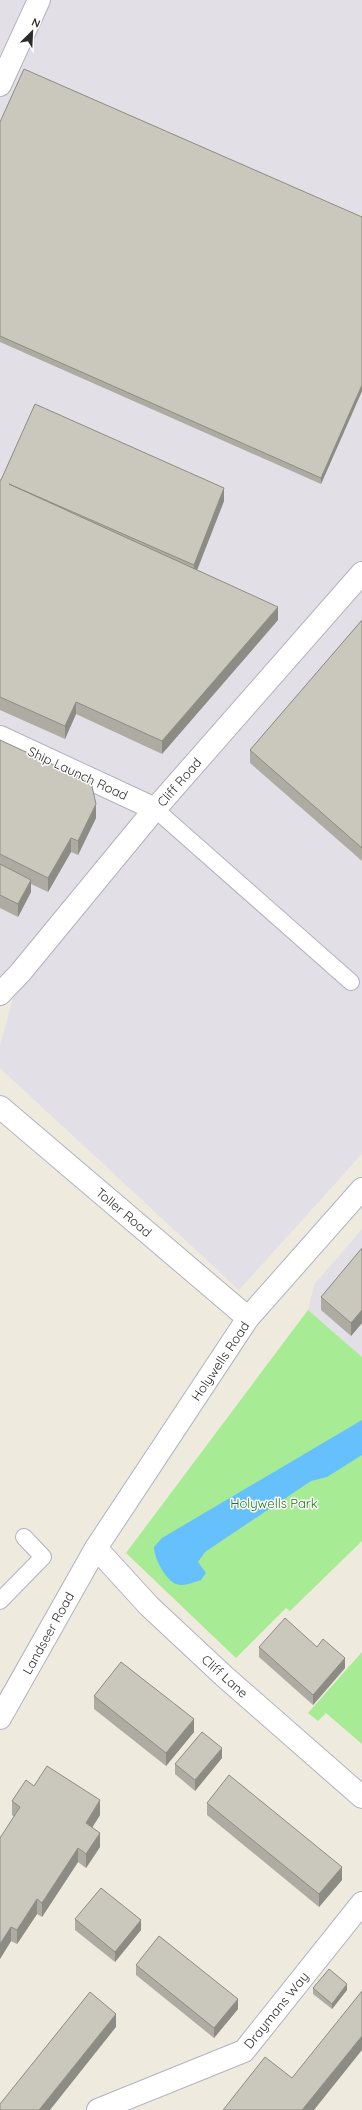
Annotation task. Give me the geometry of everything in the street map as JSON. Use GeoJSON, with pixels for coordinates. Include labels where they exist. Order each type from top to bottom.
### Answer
{"type":"FeatureCollection","features":[{"type":"Feature","properties":{"kind":"street"},"geometry":{"type":"LineString","coordinates":[[0,86],[38,0]]}},
{"type":"Feature","properties":{"kind":"street","name":"Cliff Road"},"geometry":{"type":"LineString","coordinates":[[0,994],[20,973],[155,809],[362,573]]}},
{"type":"Feature","properties":{"kind":"street","name":"Ship Launch Road"},"geometry":{"type":"LineString","coordinates":[[0,738],[155,809]]}},
{"type":"Feature","properties":{"kind":"street","name":"Toller Road"},"geometry":{"type":"LineString","coordinates":[[0,1107],[248,1318]]}},
{"type":"Feature","properties":{"kind":"street","name":"Holywells Road"},"geometry":{"type":"LineString","coordinates":[[96,1548],[248,1318],[362,1189]]}},
{"type":"Feature","properties":{"kind":"street","name":"Landseer Road"},"geometry":{"type":"LineString","coordinates":[[0,1718],[96,1548]]}},
{"type":"Feature","properties":{"kind":"street","name":"Cliff Lane"},"geometry":{"type":"LineString","coordinates":[[96,1548],[149,1606],[220,1672],[362,1797]]}},
{"type":"Feature","properties":{"kind":"street","name":"Draymans Way"},"geometry":{"type":"LineString","coordinates":[[98,2110],[244,2051],[362,1902]]}},
{"type":"Feature","properties":{"kind":"lane"},"geometry":{"type":"LineString","coordinates":[[155,809],[351,982]]}},
{"type":"Feature","properties":{"kind":"lane"},"geometry":{"type":"LineString","coordinates":[[0,1601],[43,1557],[24,1536]]}},
{"type":"Feature","properties":{"kind":"shaded area"},"geometry":{"type":"Polygon","coordinates":[[[0,0],[362,0],[362,1154],[239,1290],[0,1068],[0,1045],[20,973],[0,993],[0,0]]]}},
{"type":"Feature","properties":{"kind":"shaded area"},"geometry":{"type":"Polygon","coordinates":[[[362,1229],[362,1357],[308,1310],[314,1285],[362,1229]]]}},
{"type":"Feature","properties":{"kind":"green space","name":"Holywells Park"},"geometry":{"type":"Polygon","coordinates":[[[308,1310],[362,1357],[362,1541],[290,1611],[286,1608],[236,1658],[126,1553],[308,1310]]]}},
{"type":"Feature","properties":{"kind":"green space"},"geometry":{"type":"Polygon","coordinates":[[[362,1652],[362,1744],[326,1713],[318,1721],[308,1713],[362,1652]]]}},
{"type":"Feature","properties":{"kind":"water"},"geometry":{"type":"Polygon","coordinates":[[[362,1420],[362,1455],[327,1477],[311,1481],[205,1552],[198,1562],[206,1573],[201,1580],[189,1584],[179,1585],[168,1578],[164,1573],[154,1552],[154,1547],[162,1538],[362,1420]]]}},
{"type":"Feature","properties":{"kind":"building"},"geometry":{"type":"Polygon","coordinates":[[[24,69],[362,217],[362,385],[321,478],[0,336],[0,122],[24,69]]]}},
{"type":"Feature","properties":{"kind":"building"},"geometry":{"type":"Polygon","coordinates":[[[35,404],[224,488],[194,565],[9,484],[278,607],[162,741],[76,702],[65,726],[0,697],[0,480],[35,404]]]}},
{"type":"Feature","properties":{"kind":"building"},"geometry":{"type":"Polygon","coordinates":[[[362,620],[362,848],[250,750],[362,620]]]}},
{"type":"Feature","properties":{"kind":"building"},"geometry":{"type":"Polygon","coordinates":[[[0,740],[91,782],[96,804],[78,841],[71,838],[48,878],[0,854],[0,740]]]}},
{"type":"Feature","properties":{"kind":"building"},"geometry":{"type":"Polygon","coordinates":[[[0,864],[31,880],[18,904],[0,895],[0,864]]]}},
{"type":"Feature","properties":{"kind":"building"},"geometry":{"type":"Polygon","coordinates":[[[362,1248],[362,1310],[351,1323],[321,1297],[362,1248]]]}},
{"type":"Feature","properties":{"kind":"building"},"geometry":{"type":"Polygon","coordinates":[[[285,1618],[317,1647],[323,1639],[345,1658],[313,1695],[259,1647],[285,1618]]]}},
{"type":"Feature","properties":{"kind":"building"},"geometry":{"type":"Polygon","coordinates":[[[121,1662],[194,1719],[166,1753],[94,1696],[121,1662]]]}},
{"type":"Feature","properties":{"kind":"building"},"geometry":{"type":"Polygon","coordinates":[[[202,1732],[222,1748],[195,1780],[175,1764],[202,1732]]]}},
{"type":"Feature","properties":{"kind":"building"},"geometry":{"type":"Polygon","coordinates":[[[47,1766],[100,1800],[86,1823],[100,1833],[86,1854],[78,1848],[42,1903],[37,1899],[17,1930],[11,1927],[0,1944],[0,1838],[20,1807],[12,1801],[26,1780],[34,1786],[47,1766]]]}},
{"type":"Feature","properties":{"kind":"building"},"geometry":{"type":"Polygon","coordinates":[[[229,1775],[342,1867],[319,1894],[207,1803],[229,1775]]]}},
{"type":"Feature","properties":{"kind":"building"},"geometry":{"type":"Polygon","coordinates":[[[101,1888],[141,1920],[115,1952],[75,1919],[101,1888]]]}},
{"type":"Feature","properties":{"kind":"building"},"geometry":{"type":"Polygon","coordinates":[[[159,1936],[238,1999],[214,2028],[136,1965],[159,1936]]]}},
{"type":"Feature","properties":{"kind":"building"},"geometry":{"type":"Polygon","coordinates":[[[329,1969],[347,1984],[332,2004],[313,1988],[329,1969]]]}},
{"type":"Feature","properties":{"kind":"building"},"geometry":{"type":"Polygon","coordinates":[[[362,1991],[362,2036],[302,2110],[223,2110],[265,2057],[292,2078],[362,1991]]]}},
{"type":"Feature","properties":{"kind":"building"},"geometry":{"type":"Polygon","coordinates":[[[90,1992],[116,2014],[39,2110],[0,2110],[0,2104],[90,1992]]]}}]}
